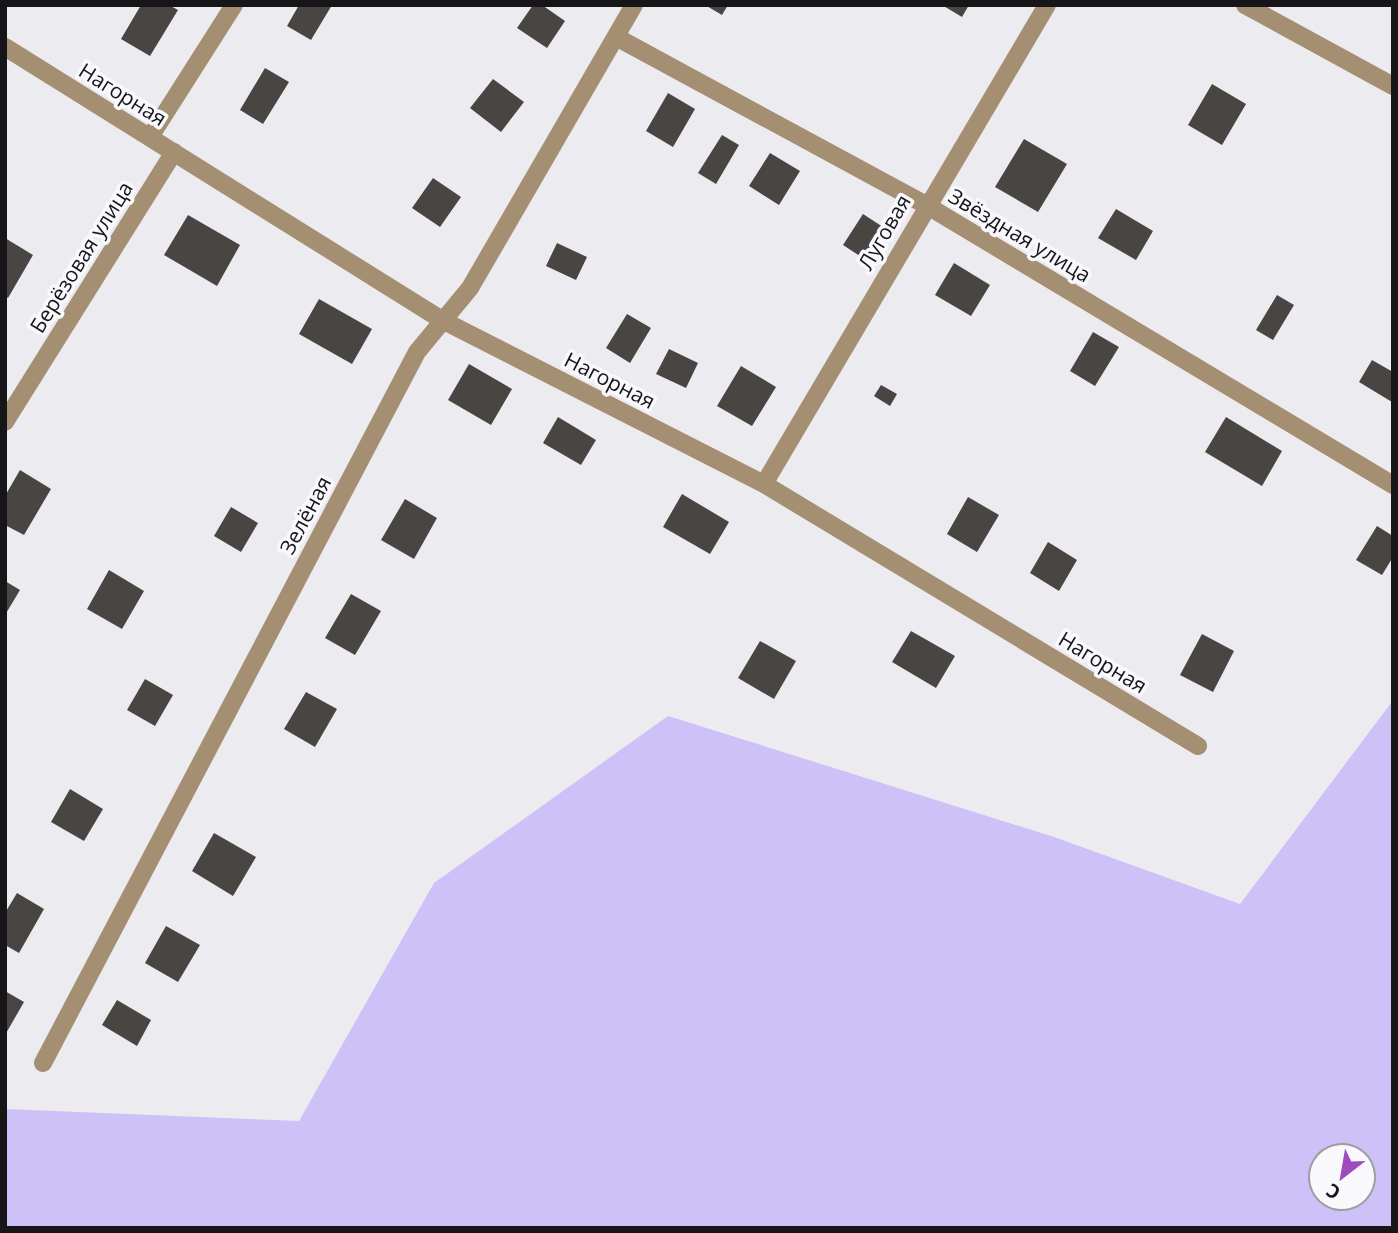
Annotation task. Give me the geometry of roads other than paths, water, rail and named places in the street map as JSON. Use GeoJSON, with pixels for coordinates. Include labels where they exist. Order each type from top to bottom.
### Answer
{"type":"FeatureCollection","features":[{"type":"Feature","properties":{"kind":"street"},"geometry":{"type":"LineString","coordinates":[[150,137],[233,5]]}},
{"type":"Feature","properties":{"kind":"street","name":"Зелёная"},"geometry":{"type":"LineString","coordinates":[[43,1063],[416,352],[471,288],[634,5]]}},
{"type":"Feature","properties":{"kind":"street","name":"Луговая"},"geometry":{"type":"LineString","coordinates":[[764,484],[926,205],[1047,5]]}},
{"type":"Feature","properties":{"kind":"street"},"geometry":{"type":"LineString","coordinates":[[1245,5],[1393,86]]}},
{"type":"Feature","properties":{"kind":"street","name":"Звёздная улица"},"geometry":{"type":"LineString","coordinates":[[616,37],[926,205],[1393,485]]}},
{"type":"Feature","properties":{"kind":"street","name":"Нагорная"},"geometry":{"type":"LineString","coordinates":[[5,47],[442,320],[764,484],[1198,746]]}},
{"type":"Feature","properties":{"kind":"street","name":"Берёзовая улица"},"geometry":{"type":"LineString","coordinates":[[5,422],[174,152]]}}]}
